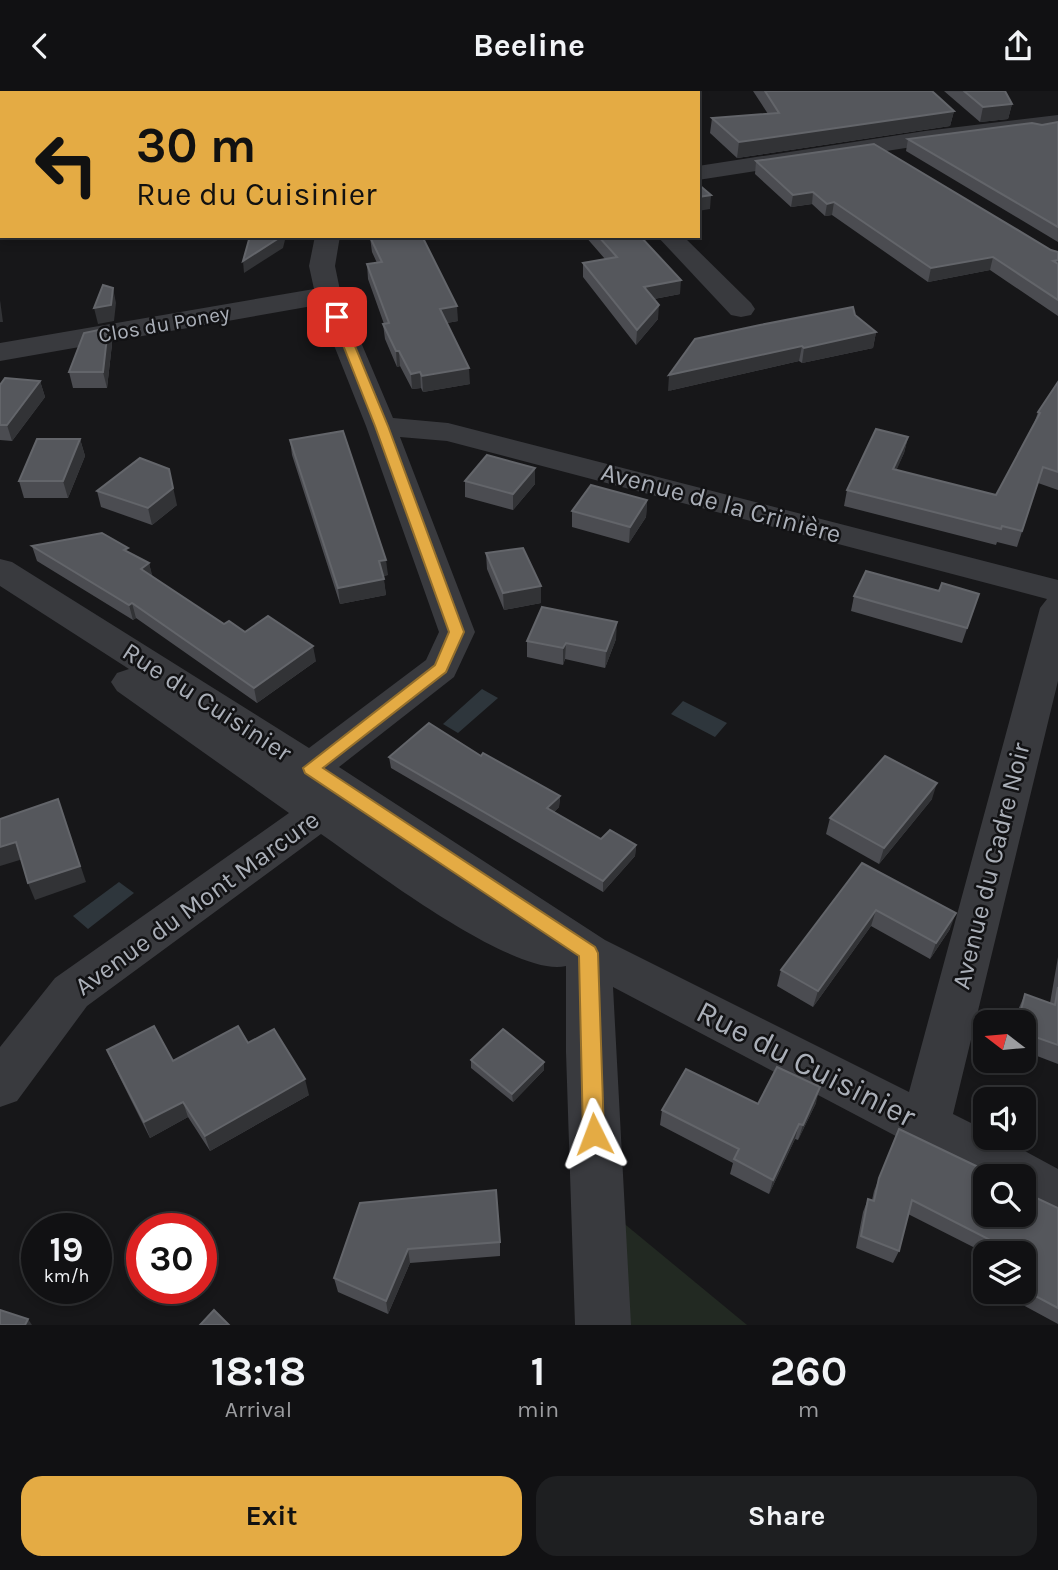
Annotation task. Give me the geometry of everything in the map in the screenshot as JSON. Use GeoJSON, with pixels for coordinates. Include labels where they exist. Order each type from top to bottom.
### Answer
{"type":"FeatureCollection","features":[{"type":"Feature","properties":{"kind":"street"},"geometry":{"type":"LineString","coordinates":[[956,115],[974,132]]}},
{"type":"Feature","properties":{"kind":"street"},"geometry":{"type":"LineString","coordinates":[[700,173],[1058,122]]}},
{"type":"Feature","properties":{"kind":"street"},"geometry":{"type":"LineString","coordinates":[[877,146],[911,167]]}},
{"type":"Feature","properties":{"kind":"street"},"geometry":{"type":"LineString","coordinates":[[297,779],[441,668],[457,632],[382,426],[328,295],[322,266],[328,238]]}},
{"type":"Feature","properties":{"kind":"street"},"geometry":{"type":"LineString","coordinates":[[671,238],[741,309]]}},
{"type":"Feature","properties":{"kind":"street","name":"Clos du Poney"},"geometry":{"type":"LineString","coordinates":[[0,352],[328,295]]}},
{"type":"Feature","properties":{"kind":"street","name":"Avenue de la Crinière"},"geometry":{"type":"LineString","coordinates":[[382,426],[448,432],[1058,591]]}},
{"type":"Feature","properties":{"kind":"street","name":"Rue du Cuisinier"},"geometry":{"type":"LineString","coordinates":[[0,570],[297,779]]}},
{"type":"Feature","properties":{"kind":"street","name":"Rue du Cuisinier"},"geometry":{"type":"LineString","coordinates":[[0,597],[115,671],[333,802],[496,928],[548,947],[589,953],[1000,1164]]}},
{"type":"Feature","properties":{"kind":"street","name":"Avenue du Cadre Noir"},"geometry":{"type":"LineString","coordinates":[[925,1125],[1058,608]]}},
{"type":"Feature","properties":{"kind":"street","name":"Avenue du Mont Marcure"},"geometry":{"type":"LineString","coordinates":[[0,1085],[71,992],[333,802]]}},
{"type":"Feature","properties":{"kind":"street"},"geometry":{"type":"LineString","coordinates":[[589,953],[590,1052],[603,1325]]}},
{"type":"Feature","properties":{"kind":"street","name":"Rue du Cuisinier"},"geometry":{"type":"LineString","coordinates":[[1036,1184],[1058,1197]]}},
{"type":"Feature","properties":{"kind":"shaded area"},"geometry":{"type":"Polygon","coordinates":[[[482,689],[498,698],[458,733],[443,724],[482,689]]]}},
{"type":"Feature","properties":{"kind":"shaded area"},"geometry":{"type":"Polygon","coordinates":[[[683,701],[727,723],[715,737],[671,714],[683,701]]]}},
{"type":"Feature","properties":{"kind":"shaded area"},"geometry":{"type":"Polygon","coordinates":[[[119,882],[134,893],[88,929],[73,916],[119,882]]]}},
{"type":"Feature","properties":{"kind":"shaded area"},"geometry":{"type":"Polygon","coordinates":[[[621,1221],[747,1325],[618,1325],[621,1221]]]}},
{"type":"Feature","properties":{"kind":"building"},"geometry":{"type":"Polygon","coordinates":[[[765,91],[932,91],[954,111],[739,142],[712,118],[779,113],[765,91]]]}},
{"type":"Feature","properties":{"kind":"building"},"geometry":{"type":"Polygon","coordinates":[[[964,91],[1005,91],[1012,104],[983,107],[964,91]]]}},
{"type":"Feature","properties":{"kind":"building"},"geometry":{"type":"Polygon","coordinates":[[[1058,122],[1058,227],[908,139],[1032,123],[1042,125],[1058,122]]]}},
{"type":"Feature","properties":{"kind":"building"},"geometry":{"type":"Polygon","coordinates":[[[874,144],[1058,252],[1058,260],[1053,261],[1058,264],[1058,300],[993,257],[931,268],[834,202],[827,204],[813,192],[793,195],[756,161],[874,144]]]}},
{"type":"Feature","properties":{"kind":"building"},"geometry":{"type":"Polygon","coordinates":[[[700,186],[711,195],[700,197],[700,186]]]}},
{"type":"Feature","properties":{"kind":"building"},"geometry":{"type":"Polygon","coordinates":[[[249,238],[279,238],[243,261],[249,238]]]}},
{"type":"Feature","properties":{"kind":"building"},"geometry":{"type":"Polygon","coordinates":[[[370,238],[423,238],[457,306],[440,309],[469,368],[422,376],[420,372],[411,374],[383,324],[389,323],[367,264],[382,262],[370,238]]]}},
{"type":"Feature","properties":{"kind":"building"},"geometry":{"type":"Polygon","coordinates":[[[600,238],[642,238],[681,280],[644,287],[659,305],[637,330],[583,263],[617,257],[600,238]]]}},
{"type":"Feature","properties":{"kind":"building"},"geometry":{"type":"Polygon","coordinates":[[[103,285],[113,288],[111,305],[94,308],[103,285]]]}},
{"type":"Feature","properties":{"kind":"building"},"geometry":{"type":"Polygon","coordinates":[[[853,307],[855,315],[876,332],[669,375],[695,339],[853,307]]]}},
{"type":"Feature","properties":{"kind":"building"},"geometry":{"type":"Polygon","coordinates":[[[108,328],[103,372],[69,372],[84,333],[108,328]]]}},
{"type":"Feature","properties":{"kind":"building"},"geometry":{"type":"Polygon","coordinates":[[[5,378],[40,381],[7,425],[0,425],[0,385],[5,378]]]}},
{"type":"Feature","properties":{"kind":"building"},"geometry":{"type":"Polygon","coordinates":[[[1058,382],[1058,472],[1043,467],[1022,531],[1002,526],[1001,529],[847,490],[876,429],[908,437],[893,469],[996,495],[1040,413],[1038,412],[1058,382]]]}},
{"type":"Feature","properties":{"kind":"building"},"geometry":{"type":"Polygon","coordinates":[[[343,431],[386,560],[379,561],[384,579],[338,588],[290,440],[343,431]]]}},
{"type":"Feature","properties":{"kind":"building"},"geometry":{"type":"Polygon","coordinates":[[[37,439],[80,439],[63,481],[19,481],[37,439]]]}},
{"type":"Feature","properties":{"kind":"building"},"geometry":{"type":"Polygon","coordinates":[[[487,455],[535,468],[513,494],[465,481],[487,455]]]}},
{"type":"Feature","properties":{"kind":"building"},"geometry":{"type":"Polygon","coordinates":[[[140,458],[169,469],[173,488],[148,508],[97,491],[140,458]]]}},
{"type":"Feature","properties":{"kind":"building"},"geometry":{"type":"Polygon","coordinates":[[[591,485],[647,500],[630,527],[572,511],[591,485]]]}},
{"type":"Feature","properties":{"kind":"building"},"geometry":{"type":"Polygon","coordinates":[[[102,533],[128,548],[124,550],[149,563],[141,569],[224,624],[229,621],[245,632],[268,616],[313,646],[254,688],[132,603],[129,605],[32,546],[102,533]]]}},
{"type":"Feature","properties":{"kind":"building"},"geometry":{"type":"Polygon","coordinates":[[[523,548],[541,586],[503,593],[486,553],[523,548]]]}},
{"type":"Feature","properties":{"kind":"building"},"geometry":{"type":"Polygon","coordinates":[[[866,571],[939,591],[942,583],[979,594],[967,628],[854,596],[866,571]]]}},
{"type":"Feature","properties":{"kind":"building"},"geometry":{"type":"Polygon","coordinates":[[[542,607],[617,622],[606,651],[566,643],[563,648],[527,641],[542,607]]]}},
{"type":"Feature","properties":{"kind":"building"},"geometry":{"type":"Polygon","coordinates":[[[429,723],[481,756],[483,753],[560,796],[547,808],[601,839],[610,830],[636,845],[603,881],[389,757],[429,723]]]}},
{"type":"Feature","properties":{"kind":"building"},"geometry":{"type":"Polygon","coordinates":[[[885,756],[937,783],[884,848],[830,818],[885,756]]]}},
{"type":"Feature","properties":{"kind":"building"},"geometry":{"type":"Polygon","coordinates":[[[58,799],[80,866],[28,883],[16,842],[0,847],[0,819],[58,799]]]}},
{"type":"Feature","properties":{"kind":"building"},"geometry":{"type":"Polygon","coordinates":[[[862,863],[956,913],[936,943],[876,910],[818,991],[781,970],[862,863]]]}},
{"type":"Feature","properties":{"kind":"building"},"geometry":{"type":"Polygon","coordinates":[[[1058,987],[1058,1045],[1036,1037],[1036,1010],[1021,1010],[1025,994],[1055,1005],[1058,987]]]}},
{"type":"Feature","properties":{"kind":"building"},"geometry":{"type":"Polygon","coordinates":[[[154,1026],[173,1061],[238,1026],[248,1043],[274,1029],[305,1079],[205,1136],[183,1102],[144,1122],[107,1050],[154,1026]]]}},
{"type":"Feature","properties":{"kind":"building"},"geometry":{"type":"Polygon","coordinates":[[[503,1029],[544,1062],[512,1094],[471,1060],[503,1029]]]}},
{"type":"Feature","properties":{"kind":"building"},"geometry":{"type":"Polygon","coordinates":[[[777,1067],[820,1087],[773,1180],[734,1159],[739,1149],[662,1110],[686,1069],[758,1104],[777,1067]]]}},
{"type":"Feature","properties":{"kind":"building"},"geometry":{"type":"Polygon","coordinates":[[[899,1129],[973,1164],[973,1227],[1036,1227],[1036,1198],[1058,1208],[1058,1308],[1036,1296],[1036,1241],[992,1241],[912,1200],[899,1251],[861,1236],[868,1199],[874,1201],[879,1178],[899,1129]]]}},
{"type":"Feature","properties":{"kind":"building"},"geometry":{"type":"Polygon","coordinates":[[[496,1190],[500,1242],[408,1249],[386,1301],[334,1278],[360,1203],[496,1190]]]}},
{"type":"Feature","properties":{"kind":"building"},"geometry":{"type":"Polygon","coordinates":[[[0,1310],[28,1319],[25,1325],[0,1325],[0,1310]]]}},
{"type":"Feature","properties":{"kind":"building"},"geometry":{"type":"Polygon","coordinates":[[[214,1310],[229,1325],[200,1325],[214,1310]]]}},
{"type":"Feature","properties":{"kind":"route"},"geometry":{"type":"LineString","coordinates":[[337,317],[382,426],[457,632],[441,668],[311,768],[589,953],[594,1134]]}}]}
